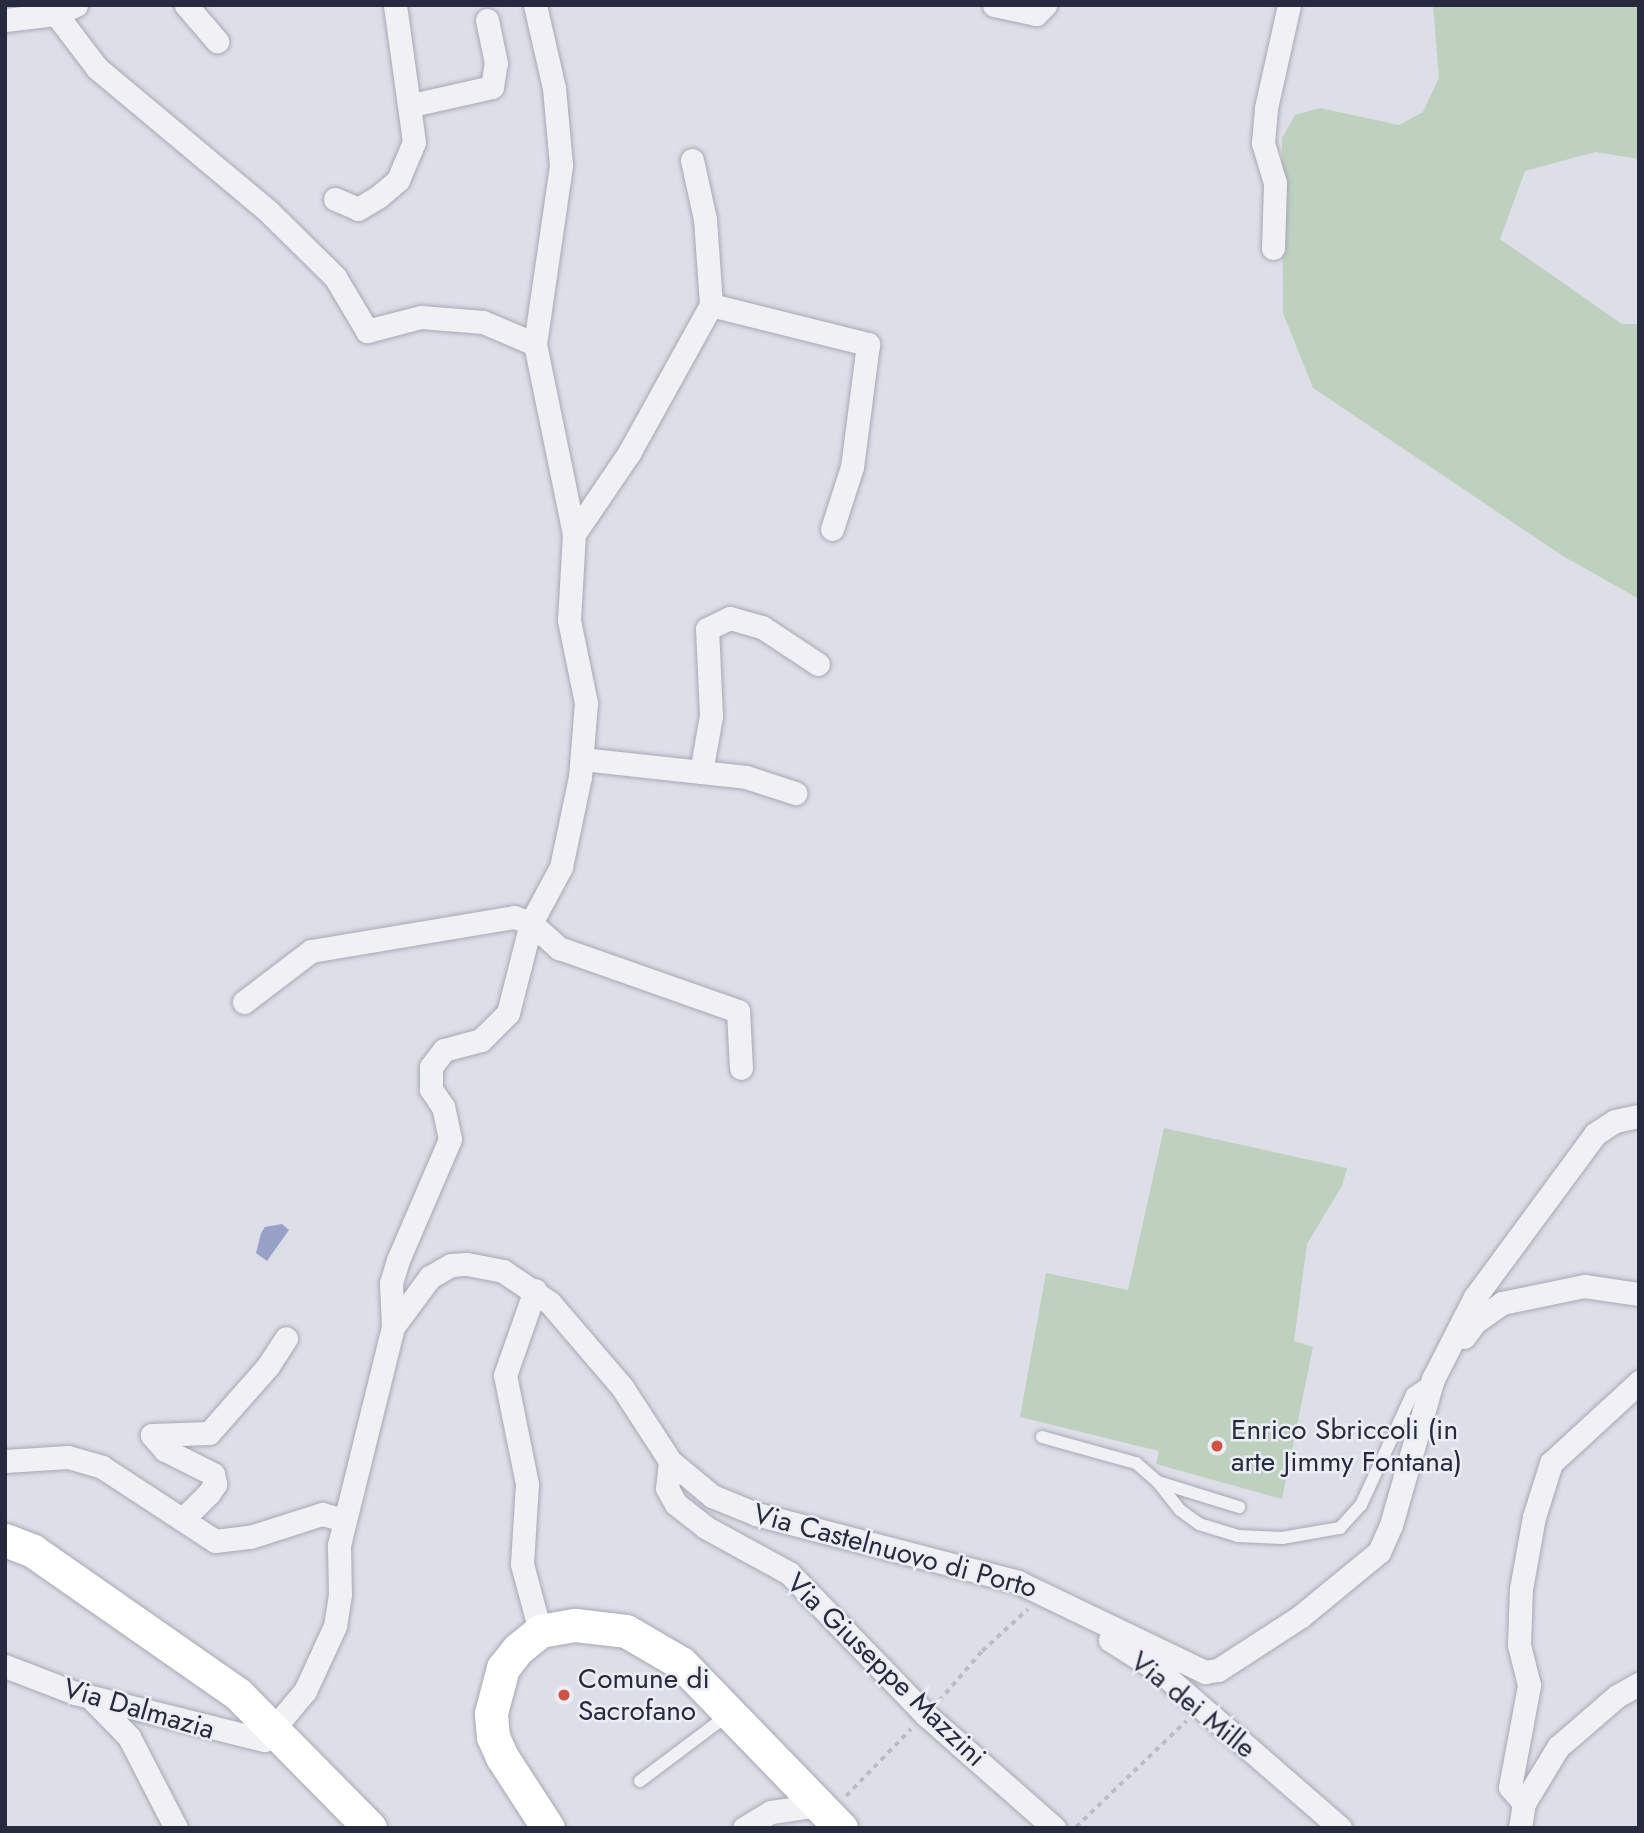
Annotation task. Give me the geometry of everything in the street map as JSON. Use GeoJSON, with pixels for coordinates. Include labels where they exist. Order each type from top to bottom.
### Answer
{"type":"FeatureCollection","features":[{"type":"Feature","properties":{"kind":"street"},"geometry":{"type":"LineString","coordinates":[[187,5],[217,41]]}},
{"type":"Feature","properties":{"kind":"street"},"geometry":{"type":"LineString","coordinates":[[335,199],[358,209],[398,180],[414,142],[412,105],[395,5]]}},
{"type":"Feature","properties":{"kind":"street"},"geometry":{"type":"LineString","coordinates":[[393,1327],[391,1283],[398,1260],[450,1139],[443,1107],[431,1089],[431,1068],[444,1050],[481,1040],[508,1013],[531,923],[561,867],[582,759],[586,702],[569,620],[574,534],[535,344],[561,165],[554,88],[535,5]]}},
{"type":"Feature","properties":{"kind":"street"},"geometry":{"type":"LineString","coordinates":[[994,5],[1036,14],[1045,5]]}},
{"type":"Feature","properties":{"kind":"street"},"geometry":{"type":"LineString","coordinates":[[1273,248],[1275,183],[1264,143],[1266,108],[1289,5]]}},
{"type":"Feature","properties":{"kind":"street"},"geometry":{"type":"LineString","coordinates":[[5,20],[64,8],[97,68],[269,212],[335,277],[367,331],[421,317],[483,322],[535,344]]}},
{"type":"Feature","properties":{"kind":"street"},"geometry":{"type":"LineString","coordinates":[[412,105],[492,87],[496,63],[487,20]]}},
{"type":"Feature","properties":{"kind":"street"},"geometry":{"type":"LineString","coordinates":[[574,534],[629,453],[711,305],[705,219],[692,160]]}},
{"type":"Feature","properties":{"kind":"street"},"geometry":{"type":"LineString","coordinates":[[711,305],[868,344],[852,467],[832,529]]}},
{"type":"Feature","properties":{"kind":"street"},"geometry":{"type":"LineString","coordinates":[[701,772],[711,716],[707,629],[730,618],[762,627],[818,664]]}},
{"type":"Feature","properties":{"kind":"street"},"geometry":{"type":"LineString","coordinates":[[582,759],[746,778],[795,793]]}},
{"type":"Feature","properties":{"kind":"street"},"geometry":{"type":"LineString","coordinates":[[244,1002],[311,951],[491,918],[514,917],[531,923],[559,948],[738,1011],[741,1068]]}},
{"type":"Feature","properties":{"kind":"street","name":"Via Castelnuovo di Porto"},"geometry":{"type":"LineString","coordinates":[[271,1730],[305,1691],[335,1626],[340,1594],[339,1545],[393,1327],[430,1277],[451,1265],[503,1271],[535,1290],[595,1351],[670,1461],[712,1496],[756,1514],[974,1567],[1048,1592],[1205,1672],[1238,1660],[1378,1552],[1391,1525],[1433,1379],[1475,1297],[1595,1134],[1615,1121],[1639,1116]]}},
{"type":"Feature","properties":{"kind":"street"},"geometry":{"type":"LineString","coordinates":[[1433,1379],[1475,1322],[1502,1303],[1584,1286],[1639,1294]]}},
{"type":"Feature","properties":{"kind":"street"},"geometry":{"type":"LineString","coordinates":[[535,1290],[505,1375],[527,1484],[522,1564],[540,1632]]}},
{"type":"Feature","properties":{"kind":"street"},"geometry":{"type":"LineString","coordinates":[[183,1519],[209,1493],[215,1484],[213,1474],[165,1450],[152,1435],[209,1433],[268,1366],[286,1338]]}},
{"type":"Feature","properties":{"kind":"street"},"geometry":{"type":"LineString","coordinates":[[1524,1803],[1510,1787],[1529,1685],[1519,1645],[1521,1589],[1534,1517],[1551,1464],[1639,1382]]}},
{"type":"Feature","properties":{"kind":"street"},"geometry":{"type":"LineString","coordinates":[[5,1461],[68,1457],[102,1467],[215,1541],[250,1537],[321,1514],[344,1520]]}},
{"type":"Feature","properties":{"kind":"street","name":"Via Giuseppe Mazzini"},"geometry":{"type":"LineString","coordinates":[[670,1461],[667,1489],[676,1504],[705,1527],[789,1573],[926,1715],[1054,1828]]}},
{"type":"Feature","properties":{"kind":"street"},"geometry":{"type":"LineString","coordinates":[[5,1540],[33,1551],[154,1639],[213,1675],[238,1694],[370,1828]]}},
{"type":"Feature","properties":{"kind":"street","name":"Via dei Mille"},"geometry":{"type":"LineString","coordinates":[[1048,1592],[1042,1595],[1162,1673],[1335,1826]]}},
{"type":"Feature","properties":{"kind":"street"},"geometry":{"type":"LineString","coordinates":[[548,1828],[502,1757],[493,1737],[491,1713],[503,1668],[540,1632],[575,1625],[626,1631],[681,1663],[830,1816]]}},
{"type":"Feature","properties":{"kind":"street","name":"Via Dalmazia"},"geometry":{"type":"LineString","coordinates":[[5,1666],[90,1697],[258,1742],[271,1730]]}},
{"type":"Feature","properties":{"kind":"street"},"geometry":{"type":"LineString","coordinates":[[1520,1828],[1524,1803],[1558,1747],[1617,1696],[1639,1684]]}},
{"type":"Feature","properties":{"kind":"street"},"geometry":{"type":"LineString","coordinates":[[90,1697],[129,1737],[177,1828]]}},
{"type":"Feature","properties":{"kind":"street"},"geometry":{"type":"LineString","coordinates":[[744,1828],[771,1812],[830,1816]]}},
{"type":"Feature","properties":{"kind":"lane"},"geometry":{"type":"LineString","coordinates":[[1042,1437],[1136,1463],[1158,1482],[1180,1510],[1199,1524],[1238,1536],[1282,1538],[1340,1528],[1361,1505],[1412,1394],[1433,1379]]}},
{"type":"Feature","properties":{"kind":"lane"},"geometry":{"type":"LineString","coordinates":[[1158,1482],[1239,1507]]}},
{"type":"Feature","properties":{"kind":"lane"},"geometry":{"type":"LineString","coordinates":[[640,1781],[731,1712]]}},
{"type":"Feature","properties":{"kind":"path"},"geometry":{"type":"LineString","coordinates":[[1075,1828],[1200,1707]]}},
{"type":"Feature","properties":{"kind":"green space"},"geometry":{"type":"Polygon","coordinates":[[[1433,5],[1639,5],[1639,159],[1595,152],[1525,171],[1500,239],[1622,324],[1639,324],[1639,599],[1563,556],[1313,388],[1283,313],[1282,138],[1295,115],[1320,108],[1399,125],[1423,112],[1439,78],[1433,5]]]}},
{"type":"Feature","properties":{"kind":"green space"},"geometry":{"type":"Polygon","coordinates":[[[1164,1128],[1347,1168],[1342,1186],[1307,1244],[1294,1341],[1313,1347],[1282,1499],[1156,1464],[1159,1451],[1020,1417],[1046,1273],[1128,1290],[1164,1128]]]}},
{"type":"Feature","properties":{"kind":"water"},"geometry":{"type":"Polygon","coordinates":[[[282,1224],[289,1230],[267,1261],[256,1253],[261,1233],[265,1227],[282,1224]]]}},
{"type":"Feature","properties":{"kind":"place","name":"Enrico Sbriccoli (in arte Jimmy Fontana)"},"geometry":{"type":"Point","coordinates":[1217,1446]}},
{"type":"Feature","properties":{"kind":"place","name":"Comune di Sacrofano"},"geometry":{"type":"Point","coordinates":[564,1695]}}]}
